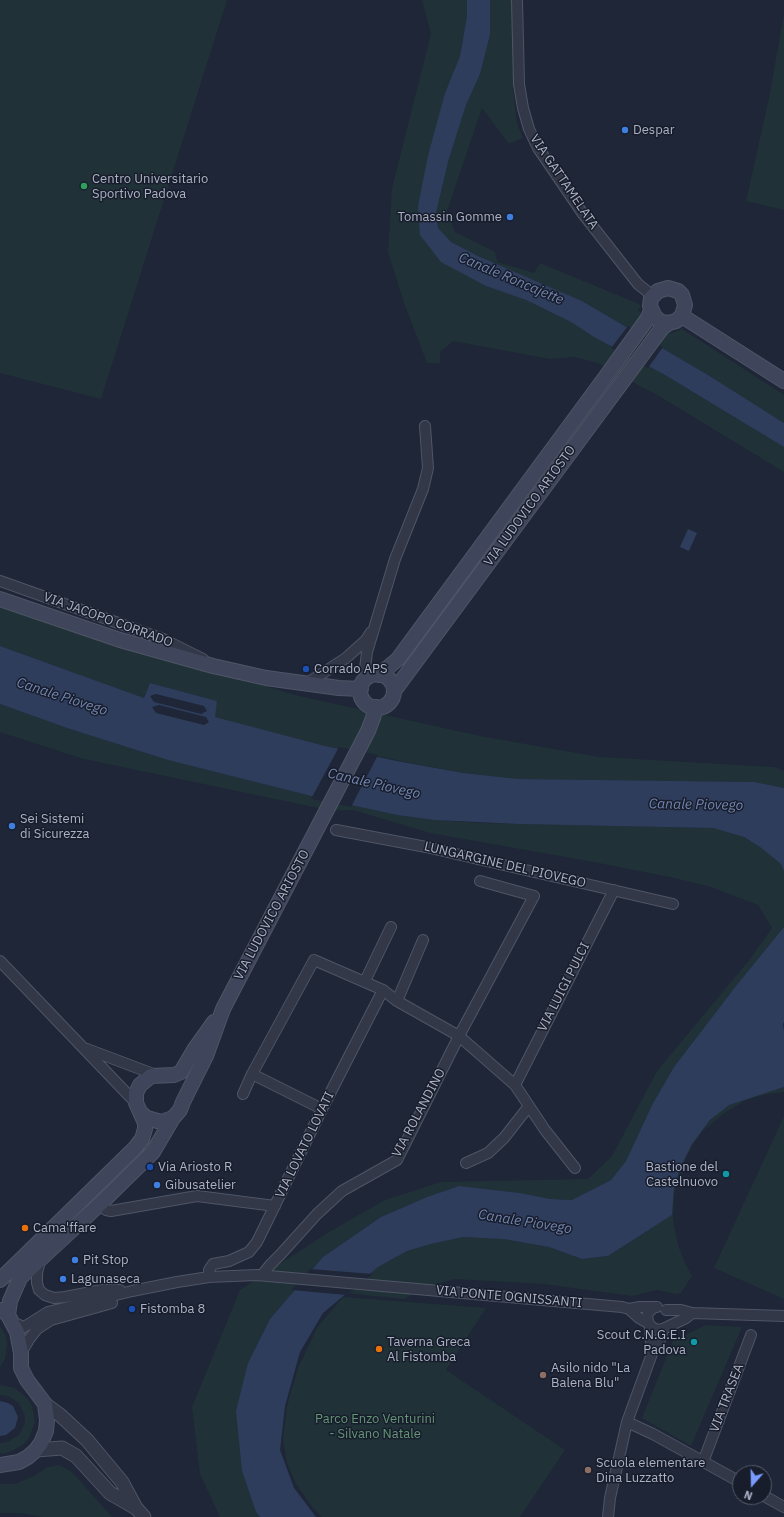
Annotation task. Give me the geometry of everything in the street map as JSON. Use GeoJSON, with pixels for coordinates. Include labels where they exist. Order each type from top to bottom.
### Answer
{"type":"FeatureCollection","features":[{"type":"Feature","properties":{"kind":"main road"},"geometry":{"type":"LineString","coordinates":[[662,288],[678,291],[685,300],[682,316],[676,321],[666,325],[649,314],[650,302],[653,296],[662,288]]}},
{"type":"Feature","properties":{"kind":"main road","name":"VIA LUDOVICO ARIOSTO"},"geometry":{"type":"LineString","coordinates":[[374,676],[398,659],[612,367],[649,314]]}},
{"type":"Feature","properties":{"kind":"main road"},"geometry":{"type":"LineString","coordinates":[[682,316],[784,381]]}},
{"type":"Feature","properties":{"kind":"main road","name":"VIA LUDOVICO ARIOSTO"},"geometry":{"type":"LineString","coordinates":[[394,692],[666,325]]}},
{"type":"Feature","properties":{"kind":"main road","name":"VIA JACOPO CORRADO"},"geometry":{"type":"LineString","coordinates":[[0,599],[120,640],[213,666],[266,678],[306,684],[339,688],[361,688]]}},
{"type":"Feature","properties":{"kind":"main road"},"geometry":{"type":"LineString","coordinates":[[374,676],[390,680],[394,692],[393,697],[387,705],[376,708],[369,706],[361,695],[363,682],[374,676]]}},
{"type":"Feature","properties":{"kind":"main road","name":"VIA LUDOVICO ARIOSTO"},"geometry":{"type":"LineString","coordinates":[[0,1280],[142,1140],[145,1130],[145,1123],[138,1107],[136,1093],[140,1085],[147,1078],[159,1075],[174,1075],[181,1072],[194,1050],[223,1009],[368,731],[376,708]]}},
{"type":"Feature","properties":{"kind":"main road","name":"VIA LUDOVICO ARIOSTO"},"geometry":{"type":"LineString","coordinates":[[7,1315],[10,1301],[20,1278],[40,1261],[153,1152],[173,1118],[180,1110],[206,1056],[223,1009]]}},
{"type":"Feature","properties":{"kind":"main road"},"geometry":{"type":"LineString","coordinates":[[159,1075],[175,1080],[180,1086],[183,1102]]}},
{"type":"Feature","properties":{"kind":"main road"},"geometry":{"type":"LineString","coordinates":[[138,1107],[147,1118],[156,1122],[173,1118]]}},
{"type":"Feature","properties":{"kind":"main road"},"geometry":{"type":"LineString","coordinates":[[0,1465],[19,1462],[36,1450],[46,1431],[47,1420],[45,1404],[27,1380],[21,1368],[17,1332],[7,1315]]}},
{"type":"Feature","properties":{"kind":"street","name":"VIA GATTAMELATA"},"geometry":{"type":"LineString","coordinates":[[518,0],[519,84],[528,128],[538,148],[583,214],[638,284],[653,296]]}},
{"type":"Feature","properties":{"kind":"street"},"geometry":{"type":"LineString","coordinates":[[374,676],[365,669],[364,664],[395,559],[422,489],[428,468],[425,426]]}},
{"type":"Feature","properties":{"kind":"street","name":"VIA JACOPO CORRADO"},"geometry":{"type":"LineString","coordinates":[[0,581],[163,639],[196,655],[213,666]]}},
{"type":"Feature","properties":{"kind":"street"},"geometry":{"type":"LineString","coordinates":[[306,684],[346,658],[366,640],[374,627]]}},
{"type":"Feature","properties":{"kind":"street","name":"LUNGARGINE DEL PIOVEGO"},"geometry":{"type":"LineString","coordinates":[[336,830],[426,847],[673,904]]}},
{"type":"Feature","properties":{"kind":"street","name":"VIA ROLANDINO"},"geometry":{"type":"LineString","coordinates":[[262,1275],[270,1264],[317,1214],[342,1191],[398,1160],[459,1036],[534,896],[480,881]]}},
{"type":"Feature","properties":{"kind":"street","name":"VIA LUIGI PULCI"},"geometry":{"type":"LineString","coordinates":[[515,1085],[614,890]]}},
{"type":"Feature","properties":{"kind":"street"},"geometry":{"type":"LineString","coordinates":[[365,981],[391,927]]}},
{"type":"Feature","properties":{"kind":"street"},"geometry":{"type":"LineString","coordinates":[[397,1001],[423,940]]}},
{"type":"Feature","properties":{"kind":"street"},"geometry":{"type":"LineString","coordinates":[[243,1094],[252,1074],[314,960],[365,981],[459,1036],[515,1085],[545,1130],[576,1168]]}},
{"type":"Feature","properties":{"kind":"street"},"geometry":{"type":"LineString","coordinates":[[0,961],[84,1048],[138,1107]]}},
{"type":"Feature","properties":{"kind":"street","name":"VIA LOVATO LOVATI"},"geometry":{"type":"LineString","coordinates":[[209,1276],[209,1270],[213,1264],[229,1261],[249,1252],[256,1242],[382,990]]}},
{"type":"Feature","properties":{"kind":"street"},"geometry":{"type":"LineString","coordinates":[[84,1048],[159,1075]]}},
{"type":"Feature","properties":{"kind":"street"},"geometry":{"type":"LineString","coordinates":[[252,1074],[322,1109]]}},
{"type":"Feature","properties":{"kind":"street"},"geometry":{"type":"LineString","coordinates":[[466,1163],[488,1153],[504,1138],[528,1106]]}},
{"type":"Feature","properties":{"kind":"street"},"geometry":{"type":"LineString","coordinates":[[100,1204],[106,1210],[111,1211],[197,1196],[275,1206]]}},
{"type":"Feature","properties":{"kind":"street"},"geometry":{"type":"LineString","coordinates":[[40,1261],[37,1273],[39,1290],[45,1295],[54,1298],[102,1290],[132,1291]]}},
{"type":"Feature","properties":{"kind":"street","name":"VIA PONTE OGNISSANTI"},"geometry":{"type":"LineString","coordinates":[[132,1291],[209,1276],[262,1275],[622,1307],[629,1309],[649,1325]]}},
{"type":"Feature","properties":{"kind":"street"},"geometry":{"type":"LineString","coordinates":[[7,1315],[24,1327],[48,1312],[132,1291]]}},
{"type":"Feature","properties":{"kind":"street"},"geometry":{"type":"LineString","coordinates":[[20,1353],[37,1329],[51,1320],[119,1301],[132,1291]]}},
{"type":"Feature","properties":{"kind":"street"},"geometry":{"type":"LineString","coordinates":[[608,1517],[610,1498],[627,1422],[653,1351],[670,1318],[663,1307],[654,1307],[648,1314],[653,1351]]}},
{"type":"Feature","properties":{"kind":"street","name":"VIA PONTE OGNISSANTI"},"geometry":{"type":"LineString","coordinates":[[629,1309],[654,1307]]}},
{"type":"Feature","properties":{"kind":"street"},"geometry":{"type":"LineString","coordinates":[[666,1310],[681,1310],[692,1313],[784,1316]]}},
{"type":"Feature","properties":{"kind":"street"},"geometry":{"type":"LineString","coordinates":[[649,1325],[656,1330],[665,1328],[692,1313]]}},
{"type":"Feature","properties":{"kind":"street","name":"VIA TRASEA"},"geometry":{"type":"LineString","coordinates":[[703,1462],[752,1335]]}},
{"type":"Feature","properties":{"kind":"street"},"geometry":{"type":"LineString","coordinates":[[45,1404],[60,1415],[86,1440],[122,1482],[140,1513]]}},
{"type":"Feature","properties":{"kind":"street"},"geometry":{"type":"LineString","coordinates":[[627,1422],[653,1434],[732,1478]]}},
{"type":"Feature","properties":{"kind":"street"},"geometry":{"type":"LineString","coordinates":[[36,1450],[62,1448],[76,1456],[110,1493],[140,1513]]}},
{"type":"Feature","properties":{"kind":"street"},"geometry":{"type":"LineString","coordinates":[[772,1500],[784,1507]]}},
{"type":"Feature","properties":{"kind":"green space","name":"Centro Universitario Sportivo Padova"},"geometry":{"type":"Polygon","coordinates":[[[0,0],[227,0],[101,399],[0,373],[0,0]]]}},
{"type":"Feature","properties":{"kind":"green space"},"geometry":{"type":"Polygon","coordinates":[[[422,0],[467,0],[467,16],[460,56],[445,93],[418,206],[486,286],[526,300],[571,322],[594,337],[665,375],[784,447],[784,472],[625,376],[598,363],[574,357],[550,359],[453,341],[440,352],[440,363],[427,363],[404,303],[388,252],[392,188],[431,34],[422,0]]]}},
{"type":"Feature","properties":{"kind":"green space"},"geometry":{"type":"Polygon","coordinates":[[[490,0],[512,0],[514,41],[513,88],[517,124],[523,138],[509,144],[482,108],[447,211],[455,232],[495,252],[497,262],[534,273],[540,263],[639,304],[641,306],[638,310],[669,334],[682,329],[784,395],[784,423],[708,375],[582,301],[478,256],[451,242],[438,228],[436,213],[448,162],[466,105],[480,74],[490,35],[490,0]]]}},
{"type":"Feature","properties":{"kind":"green space"},"geometry":{"type":"Polygon","coordinates":[[[784,14],[784,210],[746,201],[769,98],[784,14]]]}},
{"type":"Feature","properties":{"kind":"green space"},"geometry":{"type":"Polygon","coordinates":[[[0,607],[211,673],[262,685],[295,695],[480,736],[599,757],[774,767],[784,771],[784,788],[754,782],[518,779],[463,773],[325,746],[214,717],[217,701],[150,683],[144,698],[0,646],[0,607]]]}},
{"type":"Feature","properties":{"kind":"green space"},"geometry":{"type":"Polygon","coordinates":[[[0,704],[67,728],[168,760],[323,799],[397,815],[434,820],[479,823],[713,828],[744,837],[760,847],[781,864],[784,871],[784,927],[736,986],[674,1067],[652,1105],[626,1161],[611,1180],[572,1200],[550,1199],[520,1193],[459,1186],[427,1197],[381,1217],[323,1257],[270,1319],[248,1363],[242,1471],[256,1512],[260,1517],[220,1517],[200,1474],[192,1407],[240,1290],[329,1232],[385,1200],[441,1182],[588,1179],[612,1156],[657,1071],[750,959],[772,928],[758,905],[711,887],[670,877],[588,861],[430,833],[353,810],[328,810],[84,759],[0,732],[0,704]]]}},
{"type":"Feature","properties":{"kind":"green space"},"geometry":{"type":"Polygon","coordinates":[[[784,1087],[784,1092],[767,1094],[746,1100],[724,1113],[704,1130],[693,1144],[685,1160],[678,1177],[674,1194],[673,1220],[678,1245],[692,1276],[681,1293],[676,1294],[657,1290],[632,1296],[544,1284],[454,1279],[429,1286],[404,1299],[346,1293],[378,1267],[407,1251],[463,1237],[503,1239],[549,1247],[582,1259],[608,1256],[672,1215],[674,1188],[681,1166],[692,1144],[716,1114],[729,1105],[784,1087]]]}},
{"type":"Feature","properties":{"kind":"green space"},"geometry":{"type":"Polygon","coordinates":[[[784,1116],[784,1299],[714,1268],[784,1116]]]}},
{"type":"Feature","properties":{"kind":"green space","name":"Parco Enzo Venturini - Silvano Natale"},"geometry":{"type":"Polygon","coordinates":[[[343,1297],[486,1308],[446,1370],[565,1450],[520,1517],[322,1517],[314,1509],[296,1484],[287,1463],[283,1439],[287,1406],[298,1368],[317,1328],[343,1297]]]}},
{"type":"Feature","properties":{"kind":"green space"},"geometry":{"type":"Polygon","coordinates":[[[706,1325],[742,1327],[691,1446],[642,1418],[673,1341],[706,1325]]]}},
{"type":"Feature","properties":{"kind":"green space"},"geometry":{"type":"Polygon","coordinates":[[[0,1326],[6,1336],[7,1344],[5,1359],[0,1367],[0,1326]]]}},
{"type":"Feature","properties":{"kind":"green space"},"geometry":{"type":"Polygon","coordinates":[[[0,1385],[15,1388],[28,1399],[32,1406],[35,1422],[29,1438],[24,1444],[10,1452],[2,1454],[0,1453],[0,1443],[7,1442],[19,1435],[25,1423],[25,1416],[19,1403],[8,1396],[0,1395],[0,1385]]]}},
{"type":"Feature","properties":{"kind":"green space"},"geometry":{"type":"Polygon","coordinates":[[[59,1465],[72,1472],[112,1517],[43,1517],[20,1513],[0,1513],[0,1484],[15,1484],[32,1477],[48,1467],[59,1465]]]}},
{"type":"Feature","properties":{"kind":"water","name":"Canale Roncajette"},"geometry":{"type":"Polygon","coordinates":[[[467,0],[490,0],[490,35],[480,74],[466,105],[448,162],[436,213],[438,228],[451,242],[478,256],[582,301],[708,375],[784,423],[784,447],[665,375],[594,337],[571,322],[526,300],[486,286],[441,262],[420,235],[418,206],[428,156],[445,93],[460,56],[467,16],[467,0]]]}},
{"type":"Feature","properties":{"kind":"water"},"geometry":{"type":"Polygon","coordinates":[[[688,529],[697,533],[689,551],[680,547],[688,529]]]}},
{"type":"Feature","properties":{"kind":"water","name":"Canale Piovego"},"geometry":{"type":"Polygon","coordinates":[[[0,646],[144,698],[150,683],[217,701],[215,717],[325,746],[463,773],[518,779],[754,782],[784,788],[784,871],[781,864],[760,847],[744,837],[713,828],[519,824],[434,820],[397,815],[323,799],[168,760],[67,728],[0,704],[0,646]],[[156,694],[150,696],[154,702],[201,714],[207,711],[204,706],[156,694]],[[159,705],[152,707],[156,713],[204,725],[209,722],[206,717],[159,705]]]}},
{"type":"Feature","properties":{"kind":"water","name":"Canale Piovego"},"geometry":{"type":"Polygon","coordinates":[[[784,927],[784,1087],[729,1105],[710,1120],[692,1144],[681,1166],[674,1188],[672,1215],[608,1256],[582,1259],[549,1247],[503,1239],[463,1237],[407,1251],[378,1267],[323,1313],[300,1352],[285,1406],[280,1450],[294,1488],[316,1517],[260,1517],[256,1512],[242,1471],[236,1411],[248,1363],[270,1319],[323,1257],[381,1217],[427,1197],[459,1186],[520,1193],[550,1199],[572,1200],[611,1180],[626,1161],[652,1105],[674,1067],[736,986],[784,927]]]}},
{"type":"Feature","properties":{"kind":"water"},"geometry":{"type":"Polygon","coordinates":[[[0,1401],[13,1406],[18,1417],[15,1428],[6,1435],[0,1436],[0,1401]]]}},
{"type":"Feature","properties":{"kind":"pier"},"geometry":{"type":"Polygon","coordinates":[[[628,326],[663,347],[648,368],[611,348],[628,326]]]}},
{"type":"Feature","properties":{"kind":"pier"},"geometry":{"type":"Polygon","coordinates":[[[339,747],[378,755],[351,807],[311,799],[339,747]]]}},
{"type":"Feature","properties":{"kind":"pier"},"geometry":{"type":"Polygon","coordinates":[[[310,1269],[373,1274],[347,1295],[291,1290],[310,1269]]]}},
{"type":"Feature","properties":{"kind":"place","name":"Despar"},"geometry":{"type":"Point","coordinates":[625,130]}},
{"type":"Feature","properties":{"kind":"place","name":"Centro Universitario Sportivo Padova"},"geometry":{"type":"Point","coordinates":[84,186]}},
{"type":"Feature","properties":{"kind":"place","name":"Tomassin Gomme"},"geometry":{"type":"Point","coordinates":[510,217]}},
{"type":"Feature","properties":{"kind":"place","name":"Corrado APS"},"geometry":{"type":"Point","coordinates":[306,669]}},
{"type":"Feature","properties":{"kind":"place","name":"Sei Sistemi di Sicurezza"},"geometry":{"type":"Point","coordinates":[12,826]}},
{"type":"Feature","properties":{"kind":"place","name":"Via Ariosto R"},"geometry":{"type":"Point","coordinates":[150,1167]}},
{"type":"Feature","properties":{"kind":"place","name":"Bastione del Castelnuovo"},"geometry":{"type":"Point","coordinates":[726,1174]}},
{"type":"Feature","properties":{"kind":"place","name":"Gibusatelier"},"geometry":{"type":"Point","coordinates":[157,1185]}},
{"type":"Feature","properties":{"kind":"place","name":"Cama'ffare"},"geometry":{"type":"Point","coordinates":[25,1228]}},
{"type":"Feature","properties":{"kind":"place","name":"Pit Stop"},"geometry":{"type":"Point","coordinates":[75,1260]}},
{"type":"Feature","properties":{"kind":"place","name":"Lagunaseca"},"geometry":{"type":"Point","coordinates":[63,1279]}},
{"type":"Feature","properties":{"kind":"place","name":"Fistomba 8"},"geometry":{"type":"Point","coordinates":[132,1309]}},
{"type":"Feature","properties":{"kind":"place","name":"Scout C.N.G.E.I Padova"},"geometry":{"type":"Point","coordinates":[694,1342]}},
{"type":"Feature","properties":{"kind":"place","name":"Taverna Greca Al Fistomba"},"geometry":{"type":"Point","coordinates":[379,1349]}},
{"type":"Feature","properties":{"kind":"place","name":"Asilo nido \"La Balena Blu\""},"geometry":{"type":"Point","coordinates":[543,1375]}},
{"type":"Feature","properties":{"kind":"place","name":"Scuola elementare Dina Luzzatto"},"geometry":{"type":"Point","coordinates":[588,1470]}}]}
